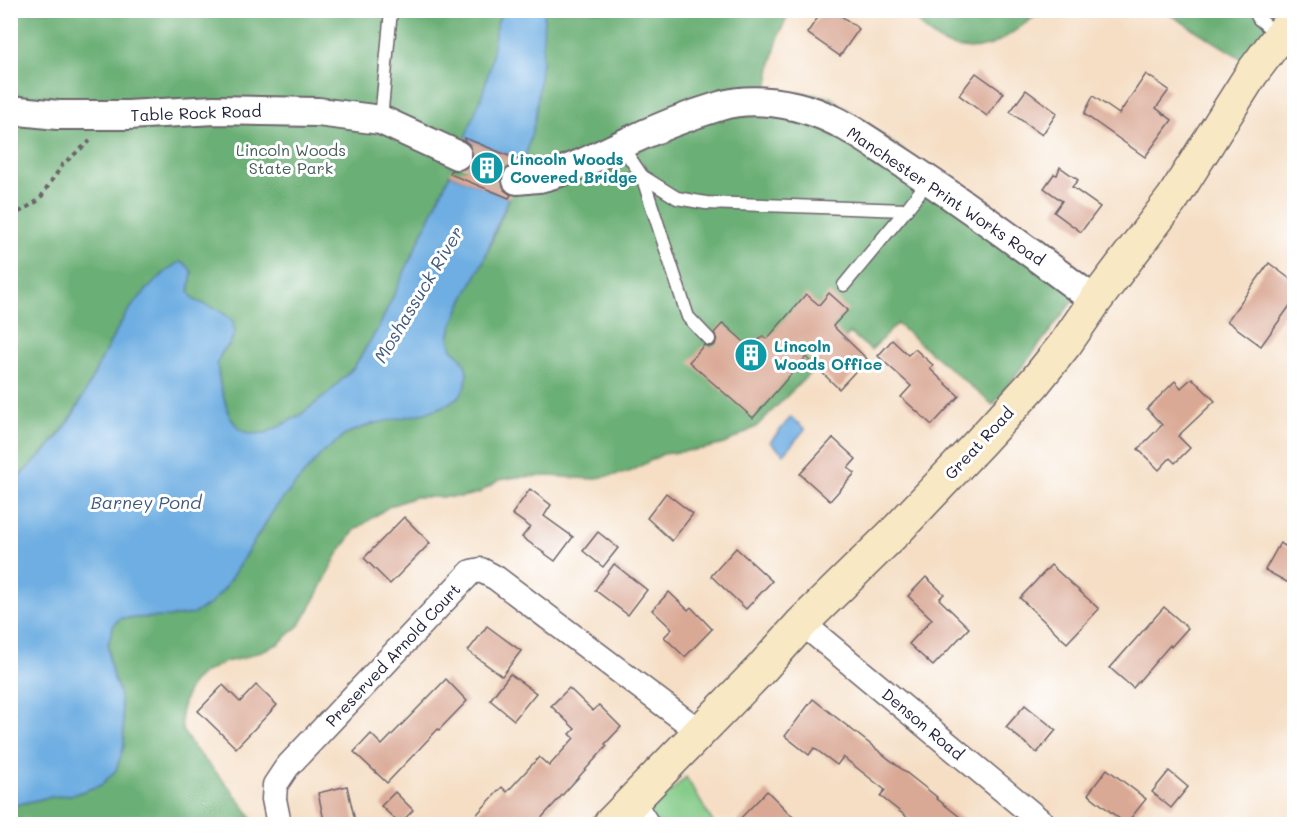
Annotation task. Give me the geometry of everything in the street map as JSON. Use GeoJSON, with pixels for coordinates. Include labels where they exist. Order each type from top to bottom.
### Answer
{"type":"FeatureCollection","features":[{"type":"Feature","properties":{"kind":"main road","name":"Great Road"},"geometry":{"type":"LineString","coordinates":[[610,825],[762,668],[802,623],[890,537],[1027,392],[1173,198],[1247,81],[1287,27]]}},
{"type":"Feature","properties":{"kind":"street","name":"Manchester Print Works Road"},"geometry":{"type":"LineString","coordinates":[[517,180],[538,178],[586,162],[682,119],[723,105],[756,101],[784,103],[807,109],[840,123],[928,180],[1095,301]]}},
{"type":"Feature","properties":{"kind":"street","name":"Table Rock Road"},"geometry":{"type":"LineString","coordinates":[[10,110],[58,115],[262,110],[318,112],[381,120]]}},
{"type":"Feature","properties":{"kind":"street"},"geometry":{"type":"LineString","coordinates":[[381,120],[457,155]]}},
{"type":"Feature","properties":{"kind":"street","name":"Preserved Arnold Court"},"geometry":{"type":"LineString","coordinates":[[279,825],[274,799],[275,785],[287,767],[471,572],[481,570],[496,578],[700,732]]}},
{"type":"Feature","properties":{"kind":"street","name":"Denson Road"},"geometry":{"type":"LineString","coordinates":[[802,623],[1044,825]]}},
{"type":"Feature","properties":{"kind":"lane"},"geometry":{"type":"LineString","coordinates":[[381,120],[391,10]]}},
{"type":"Feature","properties":{"kind":"lane"},"geometry":{"type":"LineString","coordinates":[[1254,10],[1259,19],[1287,27]]}},
{"type":"Feature","properties":{"kind":"lane"},"geometry":{"type":"LineString","coordinates":[[621,145],[642,176],[688,317],[709,339]]}},
{"type":"Feature","properties":{"kind":"lane"},"geometry":{"type":"LineString","coordinates":[[642,176],[677,198],[706,203],[906,210]]}},
{"type":"Feature","properties":{"kind":"lane"},"geometry":{"type":"LineString","coordinates":[[844,285],[928,180]]}},
{"type":"Feature","properties":{"kind":"lane"},"geometry":{"type":"LineString","coordinates":[[637,798],[654,825]]}},
{"type":"Feature","properties":{"kind":"path"},"geometry":{"type":"LineString","coordinates":[[10,215],[39,201],[63,164],[92,140]]}},
{"type":"Feature","properties":{"kind":"green space","name":"Lincoln Woods State Park"},"geometry":{"type":"Polygon","coordinates":[[[11,11],[792,11],[782,27],[767,89],[830,97],[1086,284],[993,405],[897,324],[871,350],[850,333],[756,427],[724,444],[663,454],[627,473],[590,479],[550,476],[517,477],[499,480],[479,493],[462,497],[415,497],[390,506],[355,530],[336,557],[300,625],[278,644],[244,658],[225,662],[203,673],[193,682],[187,693],[181,713],[182,730],[194,748],[229,787],[254,824],[11,824],[11,806],[75,794],[101,785],[119,691],[109,659],[108,644],[114,624],[121,618],[193,614],[224,589],[275,508],[322,453],[348,433],[397,418],[466,384],[465,364],[452,349],[449,338],[452,325],[484,260],[509,198],[450,174],[379,327],[354,367],[329,393],[300,415],[266,433],[249,434],[239,429],[230,417],[220,385],[217,363],[222,352],[229,345],[220,311],[194,300],[189,293],[192,272],[107,349],[67,424],[37,461],[11,483],[11,11]]]}},
{"type":"Feature","properties":{"kind":"green space"},"geometry":{"type":"Polygon","coordinates":[[[909,11],[1043,11],[994,44],[965,49],[950,46],[937,39],[909,11]]]}},
{"type":"Feature","properties":{"kind":"green space"},"geometry":{"type":"Polygon","coordinates":[[[1164,11],[1285,11],[1249,63],[1164,11]]]}},
{"type":"Feature","properties":{"kind":"green space"},"geometry":{"type":"Polygon","coordinates":[[[686,777],[714,824],[637,824],[686,777]]]}},
{"type":"Feature","properties":{"kind":"water"},"geometry":{"type":"Polygon","coordinates":[[[502,11],[545,11],[535,120],[524,162],[465,138],[482,95],[491,64],[496,27],[502,11]]]}},
{"type":"Feature","properties":{"kind":"water","name":"Barney Pond"},"geometry":{"type":"Polygon","coordinates":[[[450,174],[509,198],[484,260],[452,325],[449,338],[452,349],[465,364],[467,373],[466,384],[460,396],[444,406],[425,413],[372,424],[348,433],[322,453],[275,508],[224,589],[210,604],[193,614],[121,618],[114,624],[108,644],[109,659],[119,691],[124,746],[116,770],[101,785],[75,794],[11,806],[11,483],[42,455],[68,423],[127,313],[168,270],[180,262],[186,264],[192,272],[189,292],[194,300],[220,311],[232,320],[235,332],[217,363],[220,385],[230,417],[239,429],[249,434],[266,433],[300,415],[329,393],[354,367],[379,327],[450,174]]]}},
{"type":"Feature","properties":{"kind":"water"},"geometry":{"type":"Polygon","coordinates":[[[791,417],[805,429],[784,454],[770,442],[791,417]]]}},
{"type":"Feature","properties":{"kind":"building"},"geometry":{"type":"Polygon","coordinates":[[[823,10],[833,10],[859,29],[840,56],[807,33],[823,10]]]}},
{"type":"Feature","properties":{"kind":"building"},"geometry":{"type":"Polygon","coordinates":[[[976,73],[1004,93],[987,116],[959,95],[976,73]]]}},
{"type":"Feature","properties":{"kind":"building"},"geometry":{"type":"Polygon","coordinates":[[[1146,74],[1169,90],[1156,108],[1172,120],[1145,157],[1084,114],[1093,96],[1119,114],[1146,74]]]}},
{"type":"Feature","properties":{"kind":"building"},"geometry":{"type":"Polygon","coordinates":[[[1026,90],[1057,113],[1042,135],[1010,112],[1026,90]]]}},
{"type":"Feature","properties":{"kind":"building","name":"Lincoln Woods Covered Bridge"},"geometry":{"type":"Polygon","coordinates":[[[465,138],[524,162],[508,167],[502,174],[501,183],[504,190],[511,195],[509,198],[450,174],[451,170],[466,169],[472,161],[473,153],[470,145],[464,140],[465,138]]]}},
{"type":"Feature","properties":{"kind":"building"},"geometry":{"type":"Polygon","coordinates":[[[1060,167],[1078,180],[1072,187],[1100,207],[1081,232],[1054,212],[1062,201],[1044,188],[1054,174],[1057,175],[1060,167]]]}},
{"type":"Feature","properties":{"kind":"building"},"geometry":{"type":"Polygon","coordinates":[[[1269,263],[1294,282],[1294,300],[1261,346],[1227,321],[1269,263]]]}},
{"type":"Feature","properties":{"kind":"building","name":"Lincoln Woods Office"},"geometry":{"type":"Polygon","coordinates":[[[829,293],[848,310],[833,326],[867,359],[839,389],[806,357],[753,418],[689,362],[704,345],[710,347],[715,345],[717,338],[714,333],[723,323],[751,348],[763,336],[767,339],[806,294],[819,305],[829,293]]]}},
{"type":"Feature","properties":{"kind":"building"},"geometry":{"type":"Polygon","coordinates":[[[892,340],[908,355],[915,349],[933,365],[930,369],[959,396],[932,425],[901,397],[911,386],[878,356],[892,340]]]}},
{"type":"Feature","properties":{"kind":"building"},"geometry":{"type":"Polygon","coordinates":[[[1192,378],[1215,401],[1178,436],[1190,448],[1175,463],[1170,458],[1159,470],[1138,449],[1162,425],[1147,409],[1175,381],[1181,388],[1192,378]]]}},
{"type":"Feature","properties":{"kind":"building"},"geometry":{"type":"Polygon","coordinates":[[[833,438],[856,459],[848,468],[855,473],[830,501],[800,474],[833,438]]]}},
{"type":"Feature","properties":{"kind":"building"},"geometry":{"type":"Polygon","coordinates":[[[530,489],[551,505],[544,516],[573,537],[555,561],[522,537],[530,527],[512,514],[530,489]]]}},
{"type":"Feature","properties":{"kind":"building"},"geometry":{"type":"Polygon","coordinates":[[[666,493],[693,514],[672,541],[647,518],[666,493]]]}},
{"type":"Feature","properties":{"kind":"building"},"geometry":{"type":"Polygon","coordinates":[[[404,517],[430,543],[390,584],[364,558],[404,517]]]}},
{"type":"Feature","properties":{"kind":"building"},"geometry":{"type":"Polygon","coordinates":[[[598,532],[618,548],[603,567],[583,551],[598,532]]]}},
{"type":"Feature","properties":{"kind":"building"},"geometry":{"type":"Polygon","coordinates":[[[1280,543],[1294,551],[1294,586],[1265,570],[1280,543]]]}},
{"type":"Feature","properties":{"kind":"building"},"geometry":{"type":"Polygon","coordinates":[[[736,548],[772,581],[746,609],[711,576],[736,548]]]}},
{"type":"Feature","properties":{"kind":"building"},"geometry":{"type":"Polygon","coordinates":[[[614,564],[647,590],[628,615],[595,590],[614,564]]]}},
{"type":"Feature","properties":{"kind":"building"},"geometry":{"type":"Polygon","coordinates":[[[1051,565],[1099,609],[1067,643],[1020,598],[1051,565]]]}},
{"type":"Feature","properties":{"kind":"building"},"geometry":{"type":"Polygon","coordinates":[[[926,577],[944,594],[939,599],[969,628],[933,666],[909,644],[932,619],[908,596],[926,577]]]}},
{"type":"Feature","properties":{"kind":"building"},"geometry":{"type":"Polygon","coordinates":[[[669,592],[688,610],[691,607],[712,629],[685,657],[664,637],[672,629],[652,610],[669,592]]]}},
{"type":"Feature","properties":{"kind":"building"},"geometry":{"type":"Polygon","coordinates":[[[1164,607],[1188,628],[1133,688],[1110,668],[1164,607]]]}},
{"type":"Feature","properties":{"kind":"building"},"geometry":{"type":"Polygon","coordinates":[[[487,626],[521,651],[502,676],[468,651],[487,626]]]}},
{"type":"Feature","properties":{"kind":"building"},"geometry":{"type":"Polygon","coordinates":[[[510,674],[536,693],[514,720],[490,700],[510,674]]]}},
{"type":"Feature","properties":{"kind":"building"},"geometry":{"type":"Polygon","coordinates":[[[446,679],[467,701],[387,783],[354,752],[371,734],[382,745],[446,679]]]}},
{"type":"Feature","properties":{"kind":"building"},"geometry":{"type":"Polygon","coordinates":[[[223,685],[240,702],[256,685],[277,705],[236,748],[198,711],[223,685]]]}},
{"type":"Feature","properties":{"kind":"building"},"geometry":{"type":"Polygon","coordinates":[[[569,688],[593,711],[599,705],[621,727],[605,744],[607,746],[535,825],[467,825],[502,787],[507,792],[539,757],[549,766],[574,738],[570,734],[575,729],[551,706],[569,688]]]}},
{"type":"Feature","properties":{"kind":"building"},"geometry":{"type":"Polygon","coordinates":[[[813,699],[970,825],[917,825],[880,796],[885,790],[843,757],[837,765],[814,748],[809,755],[785,736],[813,699]]]}},
{"type":"Feature","properties":{"kind":"building"},"geometry":{"type":"Polygon","coordinates":[[[1025,705],[1056,730],[1037,753],[1006,727],[1025,705]]]}},
{"type":"Feature","properties":{"kind":"building"},"geometry":{"type":"Polygon","coordinates":[[[1107,769],[1146,799],[1126,824],[1088,794],[1107,769]]]}},
{"type":"Feature","properties":{"kind":"building"},"geometry":{"type":"Polygon","coordinates":[[[1169,771],[1188,787],[1171,808],[1152,792],[1169,771]]]}},
{"type":"Feature","properties":{"kind":"building"},"geometry":{"type":"Polygon","coordinates":[[[347,786],[356,825],[325,825],[318,793],[347,786]]]}},
{"type":"Feature","properties":{"kind":"building"},"geometry":{"type":"Polygon","coordinates":[[[767,791],[801,825],[734,825],[767,791]]]}},
{"type":"Feature","properties":{"kind":"building"},"geometry":{"type":"Polygon","coordinates":[[[395,792],[413,810],[400,824],[381,806],[395,792]]]}},
{"type":"Feature","properties":{"kind":"tunnel"},"geometry":{"type":"LineString","coordinates":[[457,155],[517,180]]}},
{"type":"Feature","properties":{"kind":"place","name":"Lincoln Woods Covered Bridge"},"geometry":{"type":"Point","coordinates":[487,168]}},
{"type":"Feature","properties":{"kind":"place","name":"Lincoln Woods Office"},"geometry":{"type":"Point","coordinates":[751,355]}},
{"type":"Feature","properties":{"kind":"water label","name":"Moshassuck River"},"geometry":{"type":"Point","coordinates":[419,295]}}]}
